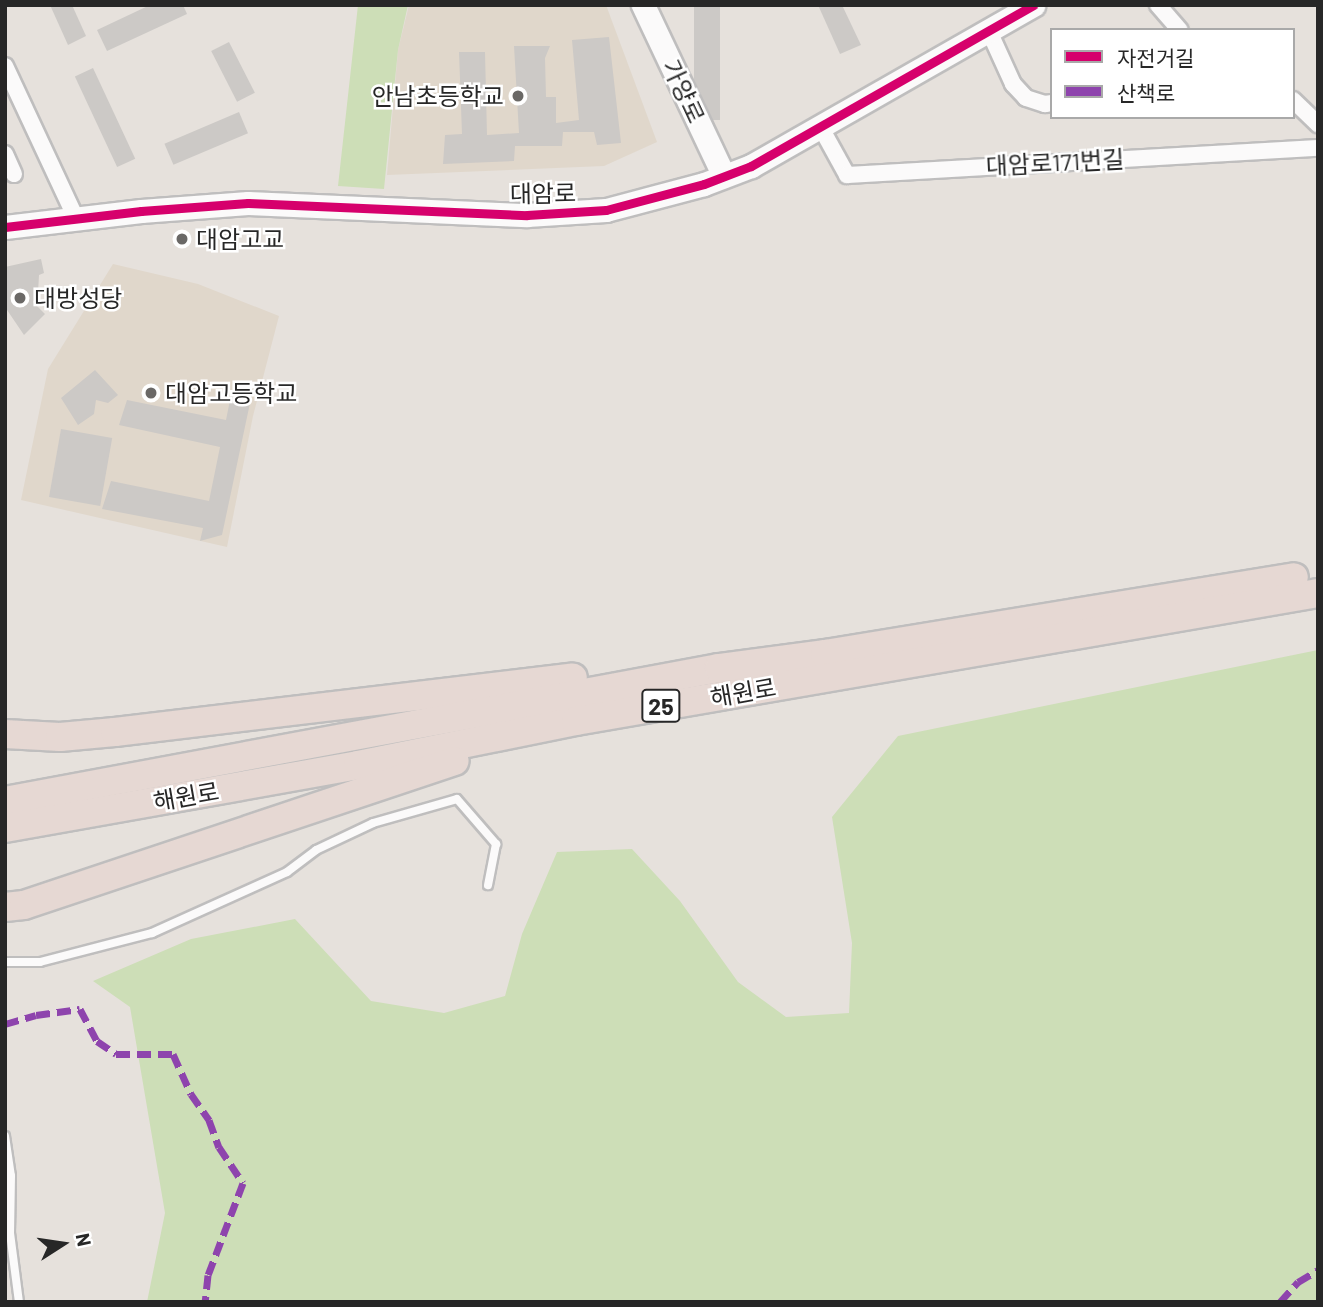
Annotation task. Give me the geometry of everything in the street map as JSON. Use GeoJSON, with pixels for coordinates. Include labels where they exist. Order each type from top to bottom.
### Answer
{"type":"FeatureCollection","features":[{"type":"Feature","properties":{"kind":"highway","name":"해원로"},"geometry":{"type":"LineString","coordinates":[[5,801],[719,668],[825,654],[1318,574]]}},
{"type":"Feature","properties":{"kind":"highway","name":"해원로"},"geometry":{"type":"LineString","coordinates":[[5,828],[359,765],[576,721],[1318,593]]}},
{"type":"Feature","properties":{"kind":"highway"},"geometry":{"type":"LineString","coordinates":[[5,734],[60,737],[115,732],[597,674],[719,668]]}},
{"type":"Feature","properties":{"kind":"highway"},"geometry":{"type":"LineString","coordinates":[[5,907],[24,905],[576,721]]}},
{"type":"Feature","properties":{"kind":"street","name":"가양로"},"geometry":{"type":"LineString","coordinates":[[643,5],[724,176]]}},
{"type":"Feature","properties":{"kind":"street","name":"대암로"},"geometry":{"type":"LineString","coordinates":[[5,227],[248,203],[527,215],[606,210],[751,166],[1034,5]]}},
{"type":"Feature","properties":{"kind":"street"},"geometry":{"type":"LineString","coordinates":[[1158,5],[1178,28]]}},
{"type":"Feature","properties":{"kind":"street"},"geometry":{"type":"LineString","coordinates":[[989,31],[1013,84],[1026,98],[1050,103]]}},
{"type":"Feature","properties":{"kind":"street"},"geometry":{"type":"LineString","coordinates":[[5,66],[12,98],[76,218]]}},
{"type":"Feature","properties":{"kind":"street"},"geometry":{"type":"LineString","coordinates":[[1295,102],[1318,124]]}},
{"type":"Feature","properties":{"kind":"street","name":"대암로171번길"},"geometry":{"type":"LineString","coordinates":[[820,126],[847,175],[1318,148]]}},
{"type":"Feature","properties":{"kind":"street"},"geometry":{"type":"LineString","coordinates":[[5,154],[14,174]]}},
{"type":"Feature","properties":{"kind":"lane"},"geometry":{"type":"LineString","coordinates":[[5,962],[40,962],[152,933],[287,872],[316,850],[373,823],[457,799],[496,844],[488,885]]}},
{"type":"Feature","properties":{"kind":"lane"},"geometry":{"type":"LineString","coordinates":[[5,1136],[11,1175],[10,1233],[19,1302]]}},
{"type":"Feature","properties":{"kind":"shaded area","name":"안남초등학교"},"geometry":{"type":"Polygon","coordinates":[[[409,5],[606,5],[657,142],[604,166],[387,175],[398,50],[409,5]]]}},
{"type":"Feature","properties":{"kind":"shaded area","name":"대암고등학교"},"geometry":{"type":"Polygon","coordinates":[[[113,264],[198,284],[279,316],[253,416],[227,547],[21,500],[48,369],[113,264]]]}},
{"type":"Feature","properties":{"kind":"green space"},"geometry":{"type":"Polygon","coordinates":[[[358,5],[408,5],[398,50],[384,189],[338,186],[358,5]]]}},
{"type":"Feature","properties":{"kind":"green space"},"geometry":{"type":"Polygon","coordinates":[[[1318,650],[1318,1302],[147,1302],[165,1213],[130,1007],[93,981],[191,939],[295,919],[371,1001],[444,1013],[505,996],[522,934],[557,852],[632,849],[680,901],[738,982],[786,1017],[849,1013],[852,943],[832,817],[898,736],[1318,650]]]}},
{"type":"Feature","properties":{"kind":"building"},"geometry":{"type":"Polygon","coordinates":[[[50,5],[72,5],[86,36],[68,45],[50,5]]]}},
{"type":"Feature","properties":{"kind":"building"},"geometry":{"type":"Polygon","coordinates":[[[150,5],[183,5],[187,14],[107,51],[97,30],[150,5]]]}},
{"type":"Feature","properties":{"kind":"building"},"geometry":{"type":"Polygon","coordinates":[[[694,5],[720,5],[720,120],[694,120],[694,5]]]}},
{"type":"Feature","properties":{"kind":"building"},"geometry":{"type":"Polygon","coordinates":[[[818,5],[842,5],[861,45],[840,54],[818,5]]]}},
{"type":"Feature","properties":{"kind":"building"},"geometry":{"type":"Polygon","coordinates":[[[609,37],[621,143],[597,145],[594,132],[563,132],[562,146],[515,146],[514,161],[443,164],[445,135],[462,134],[459,52],[485,52],[487,135],[519,133],[514,46],[550,46],[545,58],[546,97],[556,97],[556,123],[579,120],[572,40],[609,37]]]}},
{"type":"Feature","properties":{"kind":"building"},"geometry":{"type":"Polygon","coordinates":[[[229,42],[255,93],[237,102],[211,51],[229,42]]]}},
{"type":"Feature","properties":{"kind":"building"},"geometry":{"type":"Polygon","coordinates":[[[93,68],[135,159],[117,167],[75,76],[93,68]]]}},
{"type":"Feature","properties":{"kind":"building"},"geometry":{"type":"Polygon","coordinates":[[[239,112],[248,133],[173,165],[164,144],[239,112]]]}},
{"type":"Feature","properties":{"kind":"building","name":"대방성당"},"geometry":{"type":"Polygon","coordinates":[[[41,259],[44,273],[39,275],[38,293],[33,302],[45,314],[24,335],[5,307],[5,267],[41,259]]]}},
{"type":"Feature","properties":{"kind":"building"},"geometry":{"type":"Polygon","coordinates":[[[95,370],[118,395],[108,403],[96,400],[94,414],[78,425],[61,398],[95,370]]]}},
{"type":"Feature","properties":{"kind":"building"},"geometry":{"type":"Polygon","coordinates":[[[231,395],[250,403],[222,535],[200,541],[203,528],[102,509],[111,481],[209,501],[220,447],[119,425],[127,400],[226,420],[231,395]]]}},
{"type":"Feature","properties":{"kind":"building"},"geometry":{"type":"Polygon","coordinates":[[[61,429],[112,438],[100,506],[49,497],[61,429]]]}},
{"type":"Feature","properties":{"kind":"marked path"},"geometry":{"type":"LineString","coordinates":[[5,1024],[36,1015],[80,1009],[97,1041],[116,1054],[173,1054],[191,1094],[209,1120],[219,1147],[243,1183],[208,1275],[205,1302]]}},
{"type":"Feature","properties":{"kind":"marked path"},"geometry":{"type":"LineString","coordinates":[[1280,1302],[1298,1282],[1318,1270]]}},
{"type":"Feature","properties":{"kind":"cycle path"},"geometry":{"type":"LineString","coordinates":[[5,227],[141,211],[248,203],[527,215],[606,210],[704,184],[751,166],[1033,5]]}},
{"type":"Feature","properties":{"kind":"place","name":"안남초등학교"},"geometry":{"type":"Point","coordinates":[518,96]}},
{"type":"Feature","properties":{"kind":"place","name":"대암고교"},"geometry":{"type":"Point","coordinates":[182,239]}},
{"type":"Feature","properties":{"kind":"place","name":"대방성당"},"geometry":{"type":"Point","coordinates":[20,298]}},
{"type":"Feature","properties":{"kind":"place","name":"대암고등학교"},"geometry":{"type":"Point","coordinates":[151,393]}}]}
